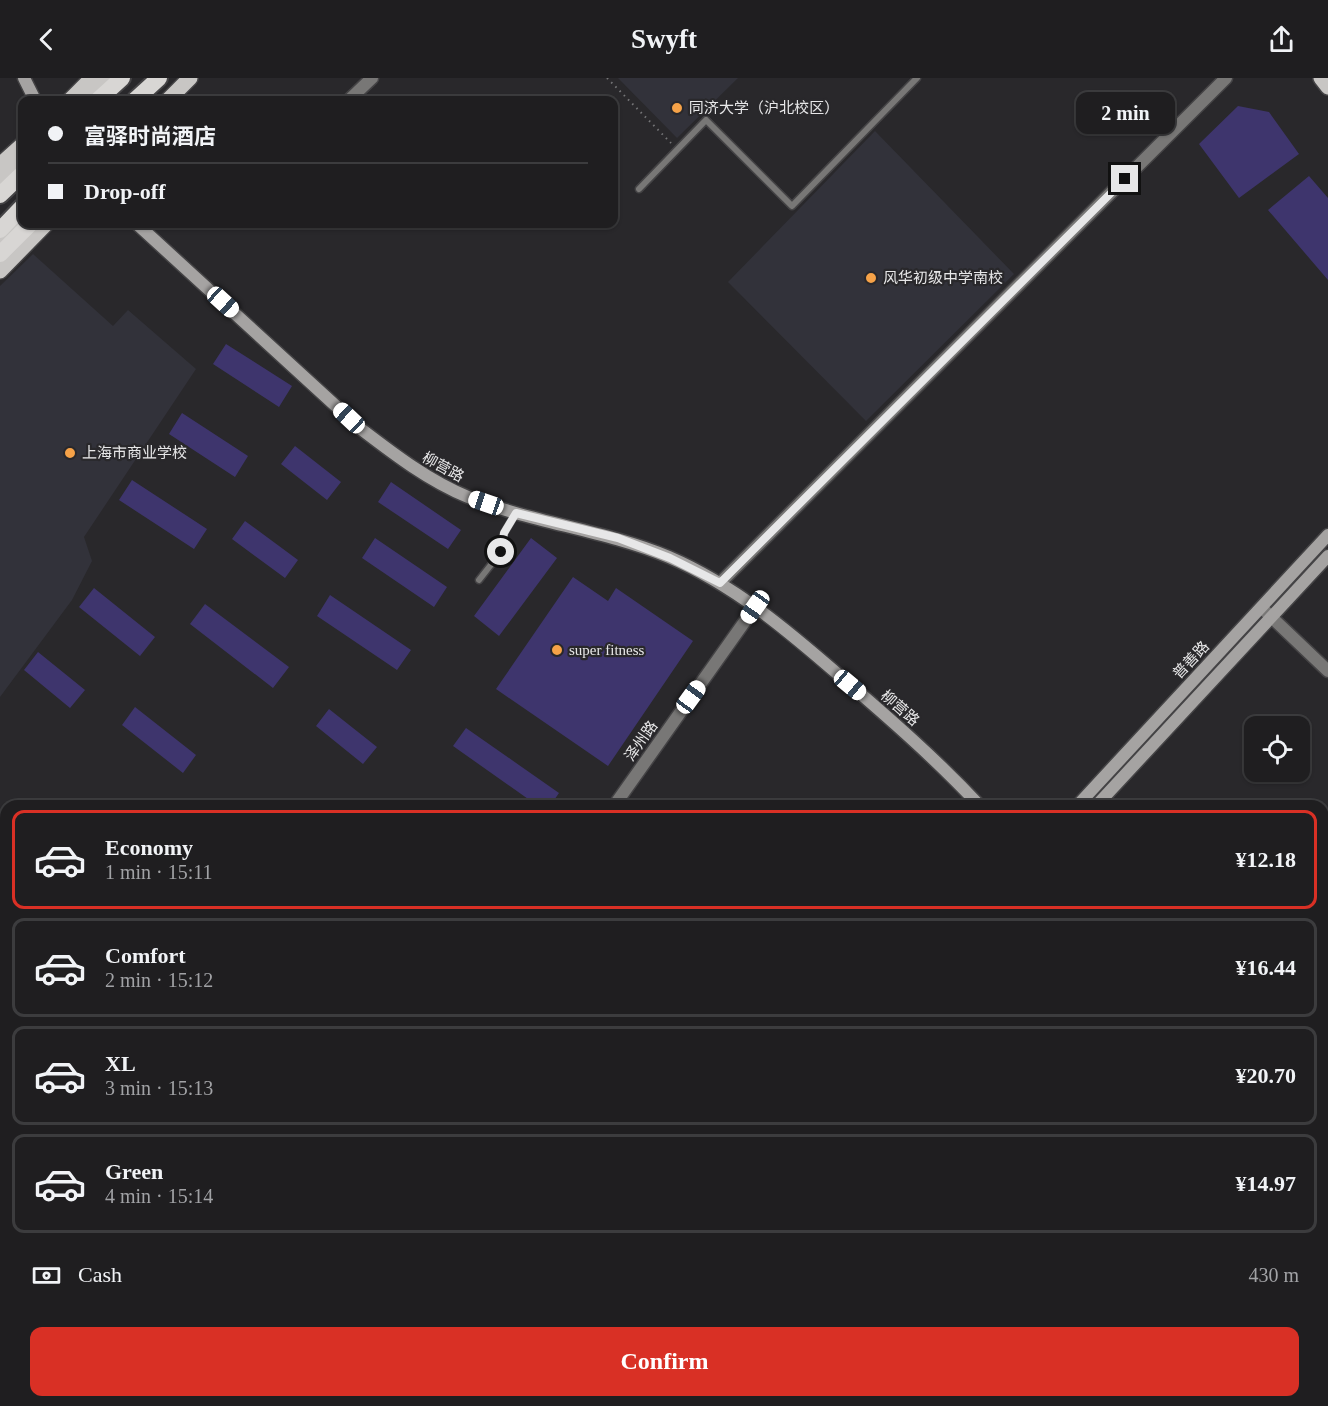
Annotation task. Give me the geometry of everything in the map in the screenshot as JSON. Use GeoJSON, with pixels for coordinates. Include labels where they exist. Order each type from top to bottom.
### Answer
{"type":"FeatureCollection","features":[{"type":"Feature","properties":{"kind":"highway"},"geometry":{"type":"LineString","coordinates":[[102,96],[122,78]]}},
{"type":"Feature","properties":{"kind":"highway"},"geometry":{"type":"LineString","coordinates":[[143,96],[159,78]]}},
{"type":"Feature","properties":{"kind":"highway"},"geometry":{"type":"LineString","coordinates":[[0,195],[18,178]]}},
{"type":"Feature","properties":{"kind":"highway"},"geometry":{"type":"LineString","coordinates":[[0,230],[18,211]]}},
{"type":"Feature","properties":{"kind":"highway"},"geometry":{"type":"LineString","coordinates":[[0,254],[26,228]]}},
{"type":"Feature","properties":{"kind":"main road"},"geometry":{"type":"LineString","coordinates":[[24,78],[33,96]]}},
{"type":"Feature","properties":{"kind":"main road"},"geometry":{"type":"LineString","coordinates":[[74,96],[92,78]]}},
{"type":"Feature","properties":{"kind":"main road"},"geometry":{"type":"LineString","coordinates":[[90,96],[110,78]]}},
{"type":"Feature","properties":{"kind":"main road"},"geometry":{"type":"LineString","coordinates":[[144,96],[169,78]]}},
{"type":"Feature","properties":{"kind":"main road"},"geometry":{"type":"LineString","coordinates":[[172,96],[190,78]]}},
{"type":"Feature","properties":{"kind":"main road"},"geometry":{"type":"LineString","coordinates":[[1321,78],[1328,87]]}},
{"type":"Feature","properties":{"kind":"main road"},"geometry":{"type":"LineString","coordinates":[[0,165],[18,149]]}},
{"type":"Feature","properties":{"kind":"main road"},"geometry":{"type":"LineString","coordinates":[[0,182],[18,165]]}},
{"type":"Feature","properties":{"kind":"main road"},"geometry":{"type":"LineString","coordinates":[[0,242],[18,223]]}},
{"type":"Feature","properties":{"kind":"main road"},"geometry":{"type":"LineString","coordinates":[[0,271],[42,228]]}},
{"type":"Feature","properties":{"kind":"main road","name":"柳营路"},"geometry":{"type":"LineString","coordinates":[[141,228],[361,429],[431,480],[468,497],[516,513],[618,538],[670,558],[720,583],[755,607],[914,739],[974,800]]}},
{"type":"Feature","properties":{"kind":"main road","name":"普善路"},"geometry":{"type":"LineString","coordinates":[[1083,800],[1328,535]]}},
{"type":"Feature","properties":{"kind":"main road","name":"普善路"},"geometry":{"type":"LineString","coordinates":[[1102,800],[1328,556]]}},
{"type":"Feature","properties":{"kind":"street"},"geometry":{"type":"LineString","coordinates":[[353,96],[372,78]]}},
{"type":"Feature","properties":{"kind":"street"},"geometry":{"type":"LineString","coordinates":[[720,583],[1227,78]]}},
{"type":"Feature","properties":{"kind":"street","name":"泽州路"},"geometry":{"type":"LineString","coordinates":[[618,800],[755,607]]}},
{"type":"Feature","properties":{"kind":"street"},"geometry":{"type":"LineString","coordinates":[[1261,607],[1328,671]]}},
{"type":"Feature","properties":{"kind":"lane"},"geometry":{"type":"LineString","coordinates":[[639,189],[706,120],[792,206],[917,78]]}},
{"type":"Feature","properties":{"kind":"lane"},"geometry":{"type":"LineString","coordinates":[[479,580],[501,552],[504,533],[516,513]]}},
{"type":"Feature","properties":{"kind":"path"},"geometry":{"type":"LineString","coordinates":[[607,78],[677,150]]}},
{"type":"Feature","properties":{"kind":"shaded area","name":"同济大学（沪北校区）"},"geometry":{"type":"Polygon","coordinates":[[[618,78],[738,78],[677,138],[618,78]]]}},
{"type":"Feature","properties":{"kind":"shaded area","name":"风华初级中学南校"},"geometry":{"type":"Polygon","coordinates":[[[875,131],[1014,274],[866,421],[728,282],[875,131]]]}},
{"type":"Feature","properties":{"kind":"shaded area","name":"上海市商业学校"},"geometry":{"type":"Polygon","coordinates":[[[33,254],[113,326],[128,310],[196,369],[84,537],[92,561],[72,600],[0,697],[0,286],[33,254]]]}},
{"type":"Feature","properties":{"kind":"building"},"geometry":{"type":"Polygon","coordinates":[[[1238,106],[1269,112],[1299,154],[1239,198],[1199,144],[1238,106]]]}},
{"type":"Feature","properties":{"kind":"building"},"geometry":{"type":"Polygon","coordinates":[[[1309,176],[1328,198],[1328,280],[1268,210],[1309,176]]]}},
{"type":"Feature","properties":{"kind":"building"},"geometry":{"type":"Polygon","coordinates":[[[226,344],[292,386],[279,407],[213,364],[226,344]]]}},
{"type":"Feature","properties":{"kind":"building"},"geometry":{"type":"Polygon","coordinates":[[[182,413],[248,456],[235,477],[169,434],[182,413]]]}},
{"type":"Feature","properties":{"kind":"building"},"geometry":{"type":"Polygon","coordinates":[[[295,446],[341,482],[327,500],[281,464],[295,446]]]}},
{"type":"Feature","properties":{"kind":"building"},"geometry":{"type":"Polygon","coordinates":[[[132,480],[207,529],[194,549],[119,500],[132,480]]]}},
{"type":"Feature","properties":{"kind":"building"},"geometry":{"type":"Polygon","coordinates":[[[391,482],[461,530],[448,549],[378,502],[391,482]]]}},
{"type":"Feature","properties":{"kind":"building"},"geometry":{"type":"Polygon","coordinates":[[[245,521],[298,560],[285,578],[232,539],[245,521]]]}},
{"type":"Feature","properties":{"kind":"building"},"geometry":{"type":"Polygon","coordinates":[[[375,538],[447,587],[434,607],[362,558],[375,538]]]}},
{"type":"Feature","properties":{"kind":"building"},"geometry":{"type":"Polygon","coordinates":[[[531,538],[557,558],[499,636],[474,616],[531,538]]]}},
{"type":"Feature","properties":{"kind":"building"},"geometry":{"type":"Polygon","coordinates":[[[573,577],[608,601],[616,588],[693,641],[608,766],[496,689],[573,577]]]}},
{"type":"Feature","properties":{"kind":"building"},"geometry":{"type":"Polygon","coordinates":[[[94,588],[155,637],[140,656],[79,607],[94,588]]]}},
{"type":"Feature","properties":{"kind":"building"},"geometry":{"type":"Polygon","coordinates":[[[330,595],[411,650],[397,670],[317,616],[330,595]]]}},
{"type":"Feature","properties":{"kind":"building"},"geometry":{"type":"Polygon","coordinates":[[[205,604],[289,667],[273,688],[190,624],[205,604]]]}},
{"type":"Feature","properties":{"kind":"building"},"geometry":{"type":"Polygon","coordinates":[[[38,652],[85,690],[70,708],[24,670],[38,652]]]}},
{"type":"Feature","properties":{"kind":"building"},"geometry":{"type":"Polygon","coordinates":[[[135,707],[196,755],[183,773],[122,725],[135,707]]]}},
{"type":"Feature","properties":{"kind":"building"},"geometry":{"type":"Polygon","coordinates":[[[329,709],[377,747],[363,764],[316,726],[329,709]]]}},
{"type":"Feature","properties":{"kind":"building"},"geometry":{"type":"Polygon","coordinates":[[[466,728],[559,793],[554,800],[530,800],[453,746],[466,728]]]}},
{"type":"Feature","properties":{"kind":"place","name":"同济大学（沪北校区）"},"geometry":{"type":"Point","coordinates":[677,108]}},
{"type":"Feature","properties":{"kind":"place","name":"风华初级中学南校"},"geometry":{"type":"Point","coordinates":[871,278]}},
{"type":"Feature","properties":{"kind":"place","name":"上海市商业学校"},"geometry":{"type":"Point","coordinates":[70,453]}},
{"type":"Feature","properties":{"kind":"place","name":"super fitness"},"geometry":{"type":"Point","coordinates":[557,650]}},
{"type":"Feature","properties":{"kind":"route"},"geometry":{"type":"LineString","coordinates":[[501,552],[504,533],[516,513],[618,538],[670,558],[720,583],[1125,179]]}}]}
